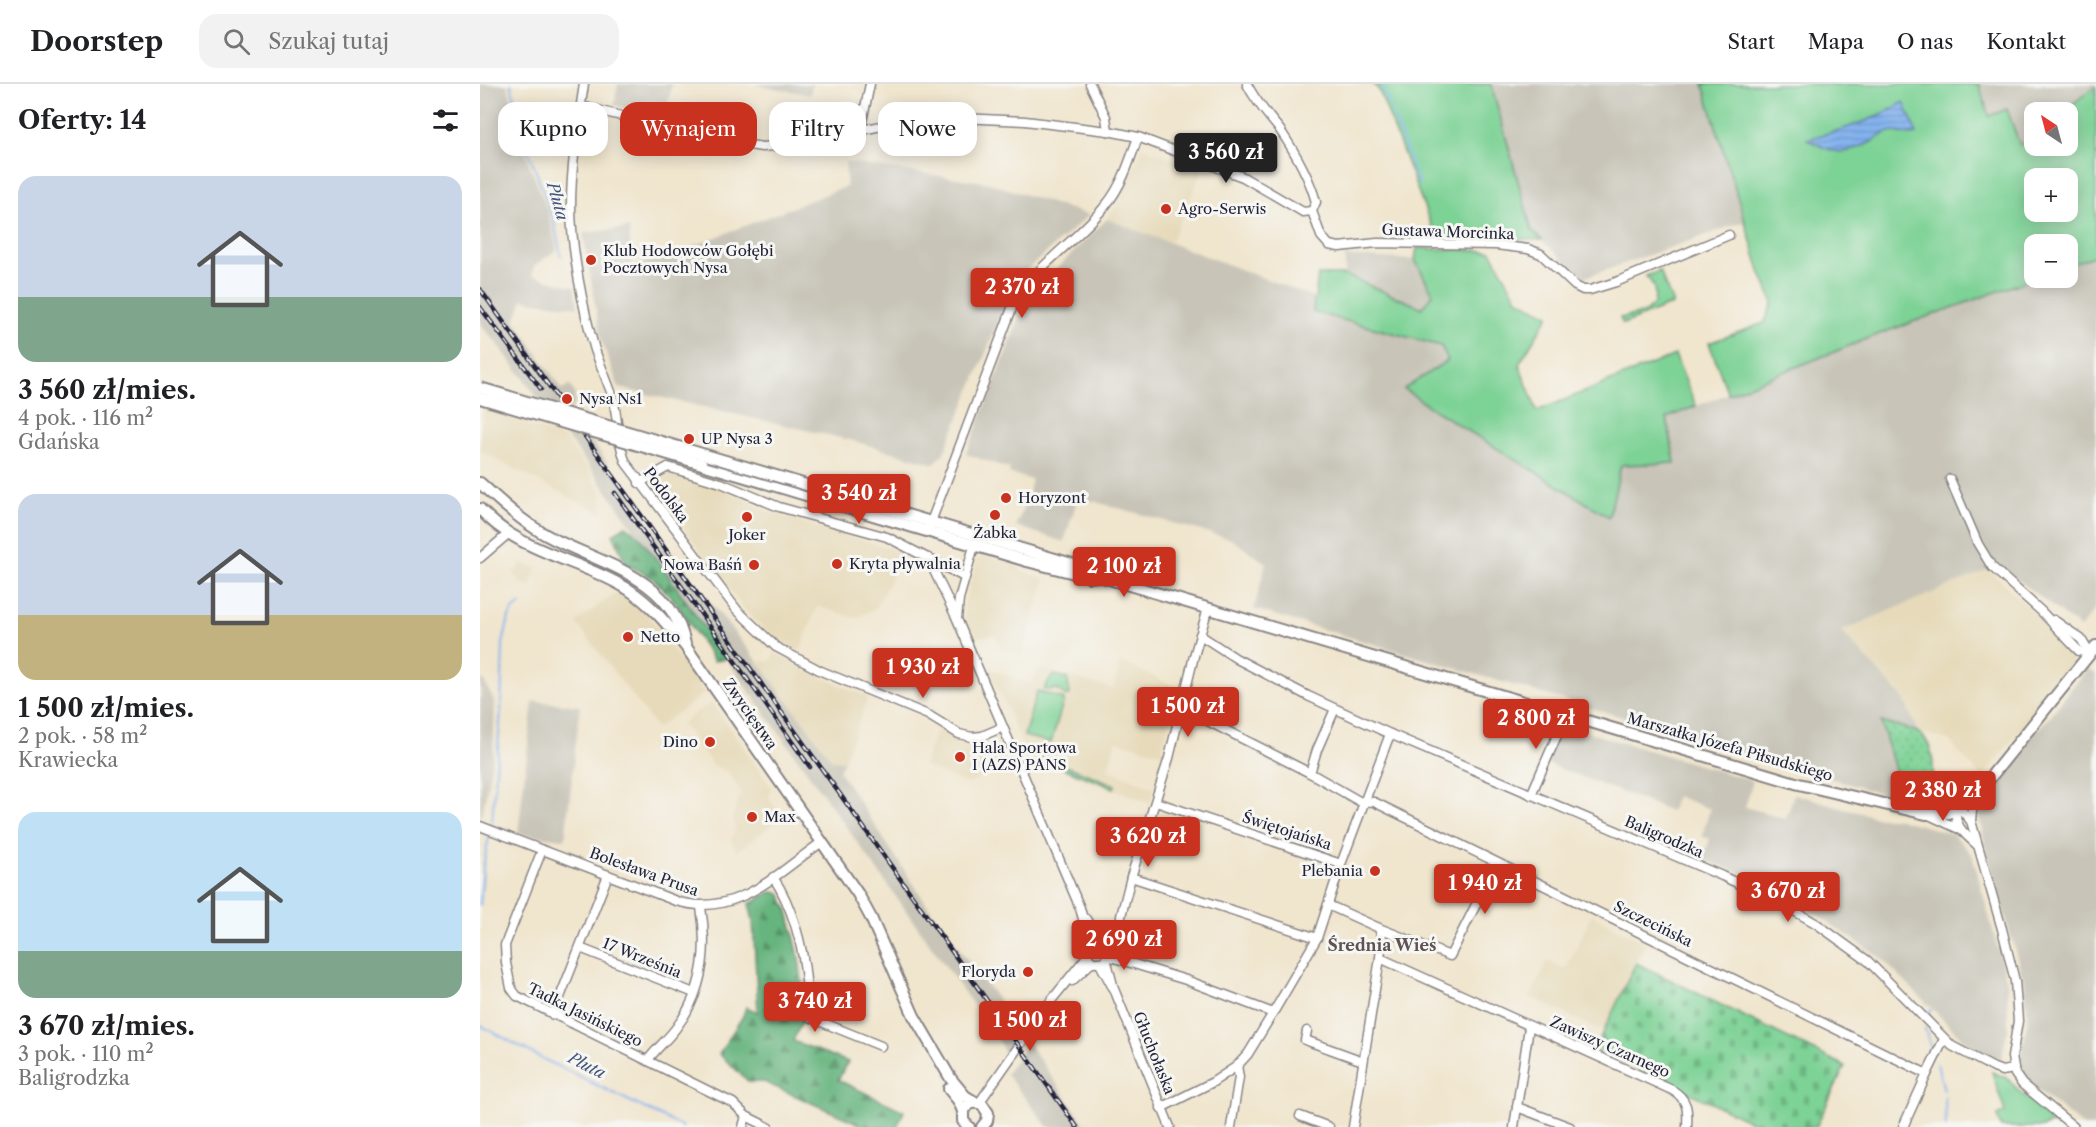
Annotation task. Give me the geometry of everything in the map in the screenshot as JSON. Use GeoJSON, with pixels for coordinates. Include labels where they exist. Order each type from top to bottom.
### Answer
{"type":"FeatureCollection","features":[{"type":"Feature","properties":{"kind":"main road","name":"Marszałka Józefa Piłsudskiego"},"geometry":{"type":"LineString","coordinates":[[481,397],[975,541],[1092,570],[1099,576],[1799,784],[1926,814],[1943,814],[1973,799],[2091,653]]}},
{"type":"Feature","properties":{"kind":"main road"},"geometry":{"type":"LineString","coordinates":[[480,483],[522,520],[546,535],[635,576],[658,593],[672,610],[683,632],[686,647]]}},
{"type":"Feature","properties":{"kind":"main road","name":"Zwycięstwa"},"geometry":{"type":"LineString","coordinates":[[480,509],[508,534],[626,588],[648,603],[686,647],[858,894],[871,918],[914,1017],[951,1079],[965,1096],[985,1107],[988,1117]]}},
{"type":"Feature","properties":{"kind":"main road","name":"Zwycięstwa"},"geometry":{"type":"LineString","coordinates":[[914,1017],[926,1052],[958,1100],[964,1121]]}},
{"type":"Feature","properties":{"kind":"main road"},"geometry":{"type":"LineString","coordinates":[[964,1121],[968,1105],[977,1103]]}},
{"type":"Feature","properties":{"kind":"main road"},"geometry":{"type":"LineString","coordinates":[[982,1127],[988,1117],[996,1127]]}},
{"type":"Feature","properties":{"kind":"street","name":"Podolska"},"geometry":{"type":"LineString","coordinates":[[582,102],[584,84]]}},
{"type":"Feature","properties":{"kind":"street"},"geometry":{"type":"LineString","coordinates":[[866,103],[870,84]]}},
{"type":"Feature","properties":{"kind":"street"},"geometry":{"type":"LineString","coordinates":[[1090,84],[1106,117],[1108,131]]}},
{"type":"Feature","properties":{"kind":"street","name":"Gustawa Morcinka"},"geometry":{"type":"LineString","coordinates":[[1247,84],[1305,171],[1316,202],[1311,212],[1321,236],[1329,245],[1338,247],[1389,243],[1517,247],[1541,254],[1582,290],[1597,288],[1624,278],[1729,235]]}},
{"type":"Feature","properties":{"kind":"street"},"geometry":{"type":"LineString","coordinates":[[608,113],[718,140],[751,146],[769,145]]}},
{"type":"Feature","properties":{"kind":"street"},"geometry":{"type":"LineString","coordinates":[[866,128],[965,118],[1025,121],[1108,131],[1138,137],[1243,177],[1303,212],[1311,212]]}},
{"type":"Feature","properties":{"kind":"street"},"geometry":{"type":"LineString","coordinates":[[928,527],[1014,303],[1034,275],[1106,205],[1119,184],[1138,137]]}},
{"type":"Feature","properties":{"kind":"street","name":"Podolska"},"geometry":{"type":"LineString","coordinates":[[575,156],[571,208],[577,263],[594,347],[612,394],[619,447],[639,483],[737,610],[776,647],[820,671],[928,715],[959,734],[972,737],[982,736],[1003,727]]}},
{"type":"Feature","properties":{"kind":"street"},"geometry":{"type":"LineString","coordinates":[[639,483],[668,467],[721,483],[779,507],[887,537],[964,577]]}},
{"type":"Feature","properties":{"kind":"street","name":"Marszałka Józefa Piłsudskiego"},"geometry":{"type":"LineString","coordinates":[[1950,479],[1978,544],[1992,567],[2041,611],[2081,639],[2091,653]]}},
{"type":"Feature","properties":{"kind":"street"},"geometry":{"type":"LineString","coordinates":[[480,558],[508,534]]}},
{"type":"Feature","properties":{"kind":"street"},"geometry":{"type":"LineString","coordinates":[[957,619],[964,577],[975,541]]}},
{"type":"Feature","properties":{"kind":"street"},"geometry":{"type":"LineString","coordinates":[[928,558],[957,619],[1080,908],[1090,945],[1088,955],[977,1103]]}},
{"type":"Feature","properties":{"kind":"street"},"geometry":{"type":"LineString","coordinates":[[1064,987],[1090,964],[1104,958],[1121,924],[1131,877],[1169,758],[1208,608]]}},
{"type":"Feature","properties":{"kind":"street","name":"Baligrodzka"},"geometry":{"type":"LineString","coordinates":[[1200,635],[1237,659],[1390,735],[1722,876],[1782,904],[1817,924],[1868,961],[1944,1039],[1965,1054],[2002,1071],[2014,1069]]}},
{"type":"Feature","properties":{"kind":"street","name":"Szczecińska"},"geometry":{"type":"LineString","coordinates":[[1182,708],[1310,773],[1359,801],[1374,802],[1927,1074]]}},
{"type":"Feature","properties":{"kind":"street"},"geometry":{"type":"LineString","coordinates":[[1310,773],[1317,750],[1335,709]]}},
{"type":"Feature","properties":{"kind":"street"},"geometry":{"type":"LineString","coordinates":[[1531,795],[1566,715]]}},
{"type":"Feature","properties":{"kind":"street"},"geometry":{"type":"LineString","coordinates":[[1161,1108],[1213,1082],[1237,1066],[1248,1054],[1317,938],[1341,864],[1390,735]]}},
{"type":"Feature","properties":{"kind":"street"},"geometry":{"type":"LineString","coordinates":[[1973,799],[1971,821],[2015,981],[2018,1021],[2012,1057],[2014,1069],[2022,1084],[2074,1127]]}},
{"type":"Feature","properties":{"kind":"street","name":"Świętojańska"},"geometry":{"type":"LineString","coordinates":[[1156,802],[1341,864]]}},
{"type":"Feature","properties":{"kind":"street"},"geometry":{"type":"LineString","coordinates":[[1961,830],[1955,816],[1957,809],[1971,821]]}},
{"type":"Feature","properties":{"kind":"street"},"geometry":{"type":"LineString","coordinates":[[1926,814],[1961,830],[1977,845]]}},
{"type":"Feature","properties":{"kind":"street","name":"Bolesława Prusa"},"geometry":{"type":"LineString","coordinates":[[482,826],[676,901],[701,907],[720,905],[746,896],[822,842]]}},
{"type":"Feature","properties":{"kind":"street","name":"Tadka Jasińskiego"},"geometry":{"type":"LineString","coordinates":[[542,850],[505,945],[511,988],[517,996],[733,1103],[746,1116],[768,1127]]}},
{"type":"Feature","properties":{"kind":"street"},"geometry":{"type":"LineString","coordinates":[[1328,905],[1450,956],[1497,863]]}},
{"type":"Feature","properties":{"kind":"street","name":"17 Września"},"geometry":{"type":"LineString","coordinates":[[553,1015],[608,875]]}},
{"type":"Feature","properties":{"kind":"street"},"geometry":{"type":"LineString","coordinates":[[773,877],[785,896],[802,955],[806,980],[805,1000],[809,1017],[881,1046]]}},
{"type":"Feature","properties":{"kind":"street"},"geometry":{"type":"LineString","coordinates":[[1131,877],[1317,938]]}},
{"type":"Feature","properties":{"kind":"street"},"geometry":{"type":"LineString","coordinates":[[648,1060],[686,1013],[703,968],[705,935],[701,907]]}},
{"type":"Feature","properties":{"kind":"street"},"geometry":{"type":"LineString","coordinates":[[1080,908],[1100,941],[1106,944],[1104,958]]}},
{"type":"Feature","properties":{"kind":"street"},"geometry":{"type":"LineString","coordinates":[[1090,945],[1112,932],[1121,916]]}},
{"type":"Feature","properties":{"kind":"street"},"geometry":{"type":"LineString","coordinates":[[1353,1127],[1380,958],[1382,938],[1379,928]]}},
{"type":"Feature","properties":{"kind":"street","name":"17 Września"},"geometry":{"type":"LineString","coordinates":[[580,948],[694,993]]}},
{"type":"Feature","properties":{"kind":"street"},"geometry":{"type":"LineString","coordinates":[[1088,955],[1186,981],[1273,1013]]}},
{"type":"Feature","properties":{"kind":"street","name":"Głuchołaska"},"geometry":{"type":"LineString","coordinates":[[1104,958],[1114,989],[1170,1127]]}},
{"type":"Feature","properties":{"kind":"street","name":"Zawiszy Czarnego"},"geometry":{"type":"LineString","coordinates":[[1380,958],[1678,1093],[1685,1101],[1688,1111],[1686,1127]]}},
{"type":"Feature","properties":{"kind":"street","name":"Zawiszy Czarnego"},"geometry":{"type":"LineString","coordinates":[[1514,1127],[1529,1027]]}},
{"type":"Feature","properties":{"kind":"street"},"geometry":{"type":"LineString","coordinates":[[1307,1031],[1305,1040],[1363,1061]]}},
{"type":"Feature","properties":{"kind":"street"},"geometry":{"type":"LineString","coordinates":[[1903,1127],[1944,1039]]}},
{"type":"Feature","properties":{"kind":"street"},"geometry":{"type":"LineString","coordinates":[[1231,1127],[1239,1077],[1237,1066]]}},
{"type":"Feature","properties":{"kind":"street"},"geometry":{"type":"LineString","coordinates":[[1517,1107],[1570,1127]]}},
{"type":"Feature","properties":{"kind":"street"},"geometry":{"type":"LineString","coordinates":[[743,1127],[746,1116]]}},
{"type":"Feature","properties":{"kind":"street"},"geometry":{"type":"LineString","coordinates":[[1300,1116],[1329,1127]]}},
{"type":"Feature","properties":{"kind":"shaded area"},"geometry":{"type":"Polygon","coordinates":[[[480,84],[507,84],[512,102],[498,102],[498,156],[527,156],[548,211],[557,250],[534,266],[532,275],[574,287],[578,307],[523,299],[515,321],[562,389],[569,385],[575,393],[574,405],[569,409],[682,567],[759,663],[832,760],[844,761],[839,771],[935,917],[1022,1031],[1005,1054],[999,1041],[596,476],[500,347],[480,324],[480,84]]]}},
{"type":"Feature","properties":{"kind":"shaded area"},"geometry":{"type":"Polygon","coordinates":[[[618,84],[672,84],[668,102],[620,102],[620,107],[614,105],[618,84]]]}},
{"type":"Feature","properties":{"kind":"shaded area"},"geometry":{"type":"Polygon","coordinates":[[[754,84],[812,84],[810,95],[754,84]]]}},
{"type":"Feature","properties":{"kind":"shaded area"},"geometry":{"type":"Polygon","coordinates":[[[1491,84],[1703,84],[1746,221],[1583,278],[1532,231],[1491,84]]]}},
{"type":"Feature","properties":{"kind":"shaded area"},"geometry":{"type":"Polygon","coordinates":[[[1979,84],[2096,84],[2096,87],[2076,102],[2024,102],[2024,142],[2020,145],[2007,109],[1990,116],[1979,84]]]}},
{"type":"Feature","properties":{"kind":"shaded area"},"geometry":{"type":"Polygon","coordinates":[[[1143,147],[1203,170],[1170,243],[1107,219],[1119,201],[1143,147]]]}},
{"type":"Feature","properties":{"kind":"shaded area"},"geometry":{"type":"Polygon","coordinates":[[[845,162],[989,183],[1089,215],[1017,278],[944,453],[934,464],[850,440],[619,388],[601,339],[583,233],[629,228],[631,267],[681,251],[847,186],[845,162]]]}},
{"type":"Feature","properties":{"kind":"shaded area"},"geometry":{"type":"Polygon","coordinates":[[[1107,219],[1316,298],[1314,312],[1441,346],[1448,360],[1405,389],[1609,517],[1621,465],[1666,418],[1882,333],[2024,282],[2024,288],[2078,288],[2078,262],[2096,255],[2096,608],[2080,628],[1999,565],[1841,631],[1904,699],[1918,732],[1881,723],[1904,800],[1254,609],[1266,563],[1231,539],[1078,497],[1064,542],[1016,526],[1032,480],[1009,473],[1010,469],[966,454],[1028,297],[1107,219]]]}},
{"type":"Feature","properties":{"kind":"shaded area"},"geometry":{"type":"Polygon","coordinates":[[[1345,256],[1415,260],[1433,294],[1422,308],[1345,275],[1345,256]]]}},
{"type":"Feature","properties":{"kind":"shaded area"},"geometry":{"type":"Polygon","coordinates":[[[486,408],[528,422],[527,425],[563,438],[587,468],[601,491],[603,514],[480,451],[480,428],[486,408]]]}},
{"type":"Feature","properties":{"kind":"shaded area"},"geometry":{"type":"Polygon","coordinates":[[[671,472],[720,487],[767,511],[903,553],[876,608],[856,618],[817,606],[800,652],[783,642],[761,626],[743,608],[650,484],[671,472]]]}},
{"type":"Feature","properties":{"kind":"shaded area"},"geometry":{"type":"Polygon","coordinates":[[[984,555],[1018,566],[1019,570],[1045,579],[1022,655],[1002,650],[995,635],[972,638],[965,621],[964,605],[969,587],[978,559],[984,555]]]}},
{"type":"Feature","properties":{"kind":"shaded area"},"geometry":{"type":"Polygon","coordinates":[[[521,563],[537,568],[529,588],[525,583],[523,585],[514,573],[519,569],[521,563]]]}},
{"type":"Feature","properties":{"kind":"shaded area"},"geometry":{"type":"Polygon","coordinates":[[[1988,569],[2063,640],[2072,652],[2072,663],[1982,778],[1949,740],[1918,732],[1904,699],[1841,631],[1988,569]]]}},
{"type":"Feature","properties":{"kind":"shaded area"},"geometry":{"type":"Polygon","coordinates":[[[619,591],[648,615],[704,693],[657,728],[576,622],[619,591]]]}},
{"type":"Feature","properties":{"kind":"shaded area"},"geometry":{"type":"Polygon","coordinates":[[[775,653],[809,672],[868,697],[844,761],[832,760],[759,663],[761,661],[770,662],[775,653]]]}},
{"type":"Feature","properties":{"kind":"shaded area"},"geometry":{"type":"Polygon","coordinates":[[[1121,662],[1178,688],[1162,748],[1165,754],[1116,741],[1108,769],[1154,788],[1150,803],[1027,756],[989,668],[1031,684],[1039,668],[1113,689],[1121,662]]]}},
{"type":"Feature","properties":{"kind":"shaded area"},"geometry":{"type":"Polygon","coordinates":[[[2087,668],[2096,674],[2096,1127],[2084,1127],[2033,1086],[2023,1074],[2019,1062],[2028,1021],[2025,985],[1977,810],[2033,734],[2048,719],[2087,668]]]}},
{"type":"Feature","properties":{"kind":"shaded area"},"geometry":{"type":"Polygon","coordinates":[[[483,679],[495,703],[493,754],[482,816],[480,816],[480,682],[483,679]]]}},
{"type":"Feature","properties":{"kind":"shaded area"},"geometry":{"type":"Polygon","coordinates":[[[533,701],[580,706],[565,839],[518,834],[533,701]]]}},
{"type":"Feature","properties":{"kind":"shaded area"},"geometry":{"type":"Polygon","coordinates":[[[712,703],[771,787],[769,798],[781,818],[737,852],[731,839],[735,830],[733,816],[741,792],[728,772],[713,765],[685,727],[680,725],[712,703]]]}},
{"type":"Feature","properties":{"kind":"shaded area"},"geometry":{"type":"Polygon","coordinates":[[[1556,723],[1753,781],[1745,807],[1786,819],[1794,794],[1879,818],[1895,818],[1953,834],[1972,854],[2007,982],[2008,1028],[2001,1060],[1972,1048],[1881,958],[1815,913],[1771,885],[1703,859],[1710,839],[1702,836],[1710,809],[1676,796],[1671,811],[1540,761],[1556,723]]]}},
{"type":"Feature","properties":{"kind":"shaded area","name":"Hala Sportowa I (AZS) PANS"},"geometry":{"type":"Polygon","coordinates":[[[938,728],[962,739],[979,741],[996,748],[1006,771],[1001,769],[967,784],[923,765],[938,728]]]}},
{"type":"Feature","properties":{"kind":"shaded area"},"geometry":{"type":"Polygon","coordinates":[[[1591,915],[1646,943],[1603,1032],[1530,997],[1547,961],[1566,970],[1591,915]]]}},
{"type":"Feature","properties":{"kind":"shaded area"},"geometry":{"type":"Polygon","coordinates":[[[1028,1043],[1087,1127],[1048,1127],[1006,1074],[1028,1043]]]}},
{"type":"Feature","properties":{"kind":"green space"},"geometry":{"type":"Polygon","coordinates":[[[1373,84],[1491,84],[1532,231],[1542,240],[1435,235],[1379,90],[1373,84]]]}},
{"type":"Feature","properties":{"kind":"green space"},"geometry":{"type":"Polygon","coordinates":[[[1703,84],[1979,84],[1989,116],[2007,109],[2020,145],[2024,142],[2024,156],[2078,156],[2078,102],[2075,102],[2096,86],[2096,255],[2078,262],[2078,234],[2024,234],[2024,282],[1882,333],[1728,394],[1709,343],[1764,323],[1773,303],[1760,271],[1703,84]]]}},
{"type":"Feature","properties":{"kind":"green space"},"geometry":{"type":"Polygon","coordinates":[[[1417,248],[1491,251],[1517,299],[1549,315],[1519,364],[1537,411],[1675,355],[1696,406],[1667,418],[1675,463],[1621,465],[1609,517],[1404,389],[1448,360],[1441,346],[1313,312],[1318,275],[1345,275],[1422,308],[1433,294],[1415,260],[1417,248]]]}},
{"type":"Feature","properties":{"kind":"green space"},"geometry":{"type":"Polygon","coordinates":[[[1660,271],[1673,304],[1623,324],[1620,318],[1644,313],[1654,304],[1654,288],[1646,276],[1660,271]]]}},
{"type":"Feature","properties":{"kind":"green space"},"geometry":{"type":"Polygon","coordinates":[[[626,526],[638,535],[663,568],[726,659],[714,661],[674,600],[654,579],[626,564],[613,534],[626,526]]]}},
{"type":"Feature","properties":{"kind":"green space"},"geometry":{"type":"Polygon","coordinates":[[[1055,675],[1067,678],[1069,696],[1057,689],[1044,689],[1055,675]]]}},
{"type":"Feature","properties":{"kind":"green space"},"geometry":{"type":"Polygon","coordinates":[[[1037,691],[1064,699],[1051,743],[1024,736],[1037,691]]]}},
{"type":"Feature","properties":{"kind":"green space"},"geometry":{"type":"Polygon","coordinates":[[[1881,722],[1913,730],[1929,745],[1933,766],[1932,806],[1904,800],[1881,722]]]}},
{"type":"Feature","properties":{"kind":"green space"},"geometry":{"type":"Polygon","coordinates":[[[1030,752],[1115,785],[1114,788],[1029,755],[1030,752]]]}},
{"type":"Feature","properties":{"kind":"green space"},"geometry":{"type":"Polygon","coordinates":[[[771,892],[780,893],[788,911],[799,957],[804,1017],[793,1041],[848,1062],[838,1080],[904,1111],[897,1127],[866,1127],[764,1082],[749,1082],[719,1054],[743,1016],[746,1007],[758,1012],[753,920],[749,904],[771,892]]]}},
{"type":"Feature","properties":{"kind":"green space"},"geometry":{"type":"Polygon","coordinates":[[[1636,963],[1845,1066],[1816,1127],[1763,1127],[1595,1049],[1636,963]]]}},
{"type":"Feature","properties":{"kind":"green space"},"geometry":{"type":"Polygon","coordinates":[[[1992,1072],[2007,1078],[2022,1094],[2062,1124],[2049,1124],[2044,1127],[2001,1127],[1997,1116],[2005,1112],[1992,1072]]]}},
{"type":"Feature","properties":{"kind":"water"},"geometry":{"type":"Polygon","coordinates":[[[1904,102],[1917,134],[1889,132],[1854,150],[1840,152],[1807,139],[1869,120],[1904,102]]]}},
{"type":"Feature","properties":{"kind":"waterway","name":"Pluta"},"geometry":{"type":"LineString","coordinates":[[511,84],[527,147],[553,218],[561,256]]}},
{"type":"Feature","properties":{"kind":"waterway"},"geometry":{"type":"LineString","coordinates":[[1380,84],[1419,185]]}},
{"type":"Feature","properties":{"kind":"waterway","name":"Pluta"},"geometry":{"type":"LineString","coordinates":[[480,905],[483,867],[492,821],[501,710],[503,644],[509,617],[521,604]]}},
{"type":"Feature","properties":{"kind":"waterway"},"geometry":{"type":"LineString","coordinates":[[1928,1013],[1931,1010]]}},
{"type":"Feature","properties":{"kind":"waterway","name":"Pluta"},"geometry":{"type":"LineString","coordinates":[[480,1025],[541,1058],[683,1127]]}},
{"type":"Feature","properties":{"kind":"waterway"},"geometry":{"type":"LineString","coordinates":[[1925,1028],[1932,1053]]}},
{"type":"Feature","properties":{"kind":"waterway"},"geometry":{"type":"LineString","coordinates":[[1937,1064],[1944,1090]]}},
{"type":"Feature","properties":{"kind":"waterway"},"geometry":{"type":"LineString","coordinates":[[1945,1096],[1946,1127]]}},
{"type":"Feature","properties":{"kind":"railway"},"geometry":{"type":"LineString","coordinates":[[480,289],[1077,1127]]}},
{"type":"Feature","properties":{"kind":"railway"},"geometry":{"type":"LineString","coordinates":[[480,307],[541,389]]}},
{"type":"Feature","properties":{"kind":"railway"},"geometry":{"type":"LineString","coordinates":[[615,493],[810,767]]}},
{"type":"Feature","properties":{"kind":"place","name":"Agro-Serwis"},"geometry":{"type":"Point","coordinates":[1166,209]}},
{"type":"Feature","properties":{"kind":"place","name":"Klub Hodowców Gołębi Pocztowych Nysa"},"geometry":{"type":"Point","coordinates":[591,260]}},
{"type":"Feature","properties":{"kind":"place","name":"Nysa Ns1"},"geometry":{"type":"Point","coordinates":[567,399]}},
{"type":"Feature","properties":{"kind":"place","name":"UP Nysa 3"},"geometry":{"type":"Point","coordinates":[689,439]}},
{"type":"Feature","properties":{"kind":"place","name":"Horyzont"},"geometry":{"type":"Point","coordinates":[1006,498]}},
{"type":"Feature","properties":{"kind":"place","name":"Żabka"},"geometry":{"type":"Point","coordinates":[995,515]}},
{"type":"Feature","properties":{"kind":"place","name":"Joker"},"geometry":{"type":"Point","coordinates":[747,517]}},
{"type":"Feature","properties":{"kind":"place","name":"Kryta pływalnia"},"geometry":{"type":"Point","coordinates":[837,564]}},
{"type":"Feature","properties":{"kind":"place","name":"Nowa Baśń"},"geometry":{"type":"Point","coordinates":[754,565]}},
{"type":"Feature","properties":{"kind":"place","name":"Netto"},"geometry":{"type":"Point","coordinates":[628,637]}},
{"type":"Feature","properties":{"kind":"place","name":"Dino"},"geometry":{"type":"Point","coordinates":[710,742]}},
{"type":"Feature","properties":{"kind":"place","name":"Hala Sportowa I (AZS) PANS"},"geometry":{"type":"Point","coordinates":[960,757]}},
{"type":"Feature","properties":{"kind":"place","name":"Max"},"geometry":{"type":"Point","coordinates":[752,817]}},
{"type":"Feature","properties":{"kind":"place","name":"Plebania"},"geometry":{"type":"Point","coordinates":[1375,871]}},
{"type":"Feature","properties":{"kind":"place","name":"Floryda"},"geometry":{"type":"Point","coordinates":[1028,972]}},
{"type":"Feature","properties":{"kind":"district","name":"Średnia Wieś"},"geometry":{"type":"Point","coordinates":[1382,945]}}]}
